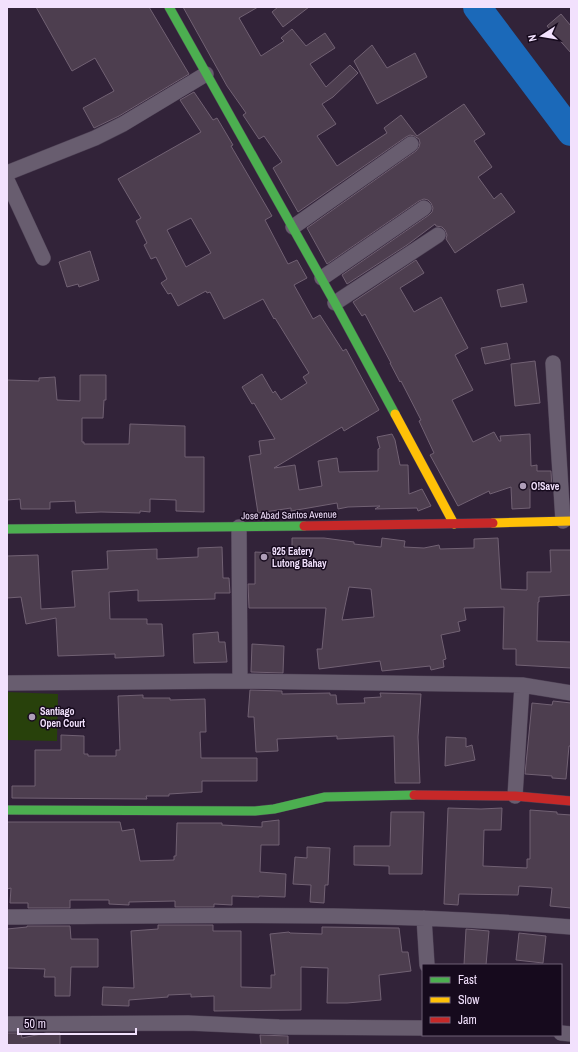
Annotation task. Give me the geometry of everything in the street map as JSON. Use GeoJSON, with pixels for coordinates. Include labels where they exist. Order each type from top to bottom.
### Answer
{"type":"FeatureCollection","features":[{"type":"Feature","properties":{"kind":"main road"},"geometry":{"type":"LineString","coordinates":[[169,7],[322,278],[454,524]]}},
{"type":"Feature","properties":{"kind":"main road","name":"Jose Abad Santos Avenue"},"geometry":{"type":"LineString","coordinates":[[7,529],[454,524],[567,521]]}},
{"type":"Feature","properties":{"kind":"main road"},"geometry":{"type":"LineString","coordinates":[[7,810],[249,811],[274,810],[325,797],[393,795],[516,796],[571,801]]}},
{"type":"Feature","properties":{"kind":"street"},"geometry":{"type":"LineString","coordinates":[[7,173],[95,138],[122,124],[206,74]]}},
{"type":"Feature","properties":{"kind":"street"},"geometry":{"type":"LineString","coordinates":[[293,227],[411,144]]}},
{"type":"Feature","properties":{"kind":"street"},"geometry":{"type":"LineString","coordinates":[[7,180],[43,258]]}},
{"type":"Feature","properties":{"kind":"street"},"geometry":{"type":"LineString","coordinates":[[322,278],[424,208]]}},
{"type":"Feature","properties":{"kind":"street"},"geometry":{"type":"LineString","coordinates":[[335,303],[438,235]]}},
{"type":"Feature","properties":{"kind":"street"},"geometry":{"type":"LineString","coordinates":[[552,363],[567,521]]}},
{"type":"Feature","properties":{"kind":"street"},"geometry":{"type":"LineString","coordinates":[[239,526],[240,681]]}},
{"type":"Feature","properties":{"kind":"street"},"geometry":{"type":"LineString","coordinates":[[7,683],[240,681],[522,685],[571,693]]}},
{"type":"Feature","properties":{"kind":"street"},"geometry":{"type":"LineString","coordinates":[[516,796],[522,685]]}},
{"type":"Feature","properties":{"kind":"street"},"geometry":{"type":"LineString","coordinates":[[7,917],[321,915],[514,922],[571,927]]}},
{"type":"Feature","properties":{"kind":"street"},"geometry":{"type":"LineString","coordinates":[[424,918],[427,964]]}},
{"type":"Feature","properties":{"kind":"street"},"geometry":{"type":"LineString","coordinates":[[7,1024],[188,1023],[279,1027],[422,1028]]}},
{"type":"Feature","properties":{"kind":"green space","name":"Santiago Open Court"},"geometry":{"type":"Polygon","coordinates":[[[7,692],[58,694],[57,741],[7,740],[7,692]]]}},
{"type":"Feature","properties":{"kind":"building"},"geometry":{"type":"Polygon","coordinates":[[[36,7],[149,7],[189,74],[119,116],[94,128],[83,108],[114,91],[95,58],[72,71],[36,7]]]}},
{"type":"Feature","properties":{"kind":"building"},"geometry":{"type":"Polygon","coordinates":[[[183,7],[258,7],[239,18],[261,56],[284,41],[281,38],[292,29],[306,46],[325,33],[335,48],[310,64],[326,87],[350,65],[358,73],[333,97],[322,104],[336,124],[317,136],[337,166],[387,133],[384,128],[401,115],[417,136],[464,104],[485,134],[474,141],[492,167],[478,177],[494,199],[501,193],[515,212],[455,253],[446,239],[447,235],[445,230],[442,227],[436,226],[435,224],[407,245],[347,284],[342,275],[429,215],[433,208],[431,203],[424,199],[419,201],[327,264],[307,228],[416,151],[420,143],[419,139],[410,135],[406,137],[298,212],[273,168],[282,162],[264,136],[259,139],[243,115],[246,113],[227,86],[183,7]]]}},
{"type":"Feature","properties":{"kind":"building"},"geometry":{"type":"Polygon","coordinates":[[[278,7],[309,7],[283,27],[272,12],[278,7]]]}},
{"type":"Feature","properties":{"kind":"building"},"geometry":{"type":"Polygon","coordinates":[[[561,14],[571,26],[571,53],[547,26],[561,14]]]}},
{"type":"Feature","properties":{"kind":"building"},"geometry":{"type":"Polygon","coordinates":[[[372,45],[387,68],[415,53],[427,77],[377,104],[354,61],[372,45]]]}},
{"type":"Feature","properties":{"kind":"building"},"geometry":{"type":"Polygon","coordinates":[[[194,92],[213,120],[217,118],[233,145],[231,146],[272,216],[265,220],[288,264],[297,260],[307,278],[294,285],[313,319],[320,315],[343,351],[346,349],[379,410],[344,431],[342,427],[274,468],[295,465],[299,490],[322,486],[318,461],[337,458],[339,472],[378,471],[378,449],[380,448],[377,437],[392,434],[395,440],[400,465],[408,465],[409,494],[422,489],[431,506],[418,511],[417,508],[375,509],[380,506],[348,507],[338,509],[337,503],[291,511],[291,508],[258,513],[249,456],[261,454],[259,441],[275,439],[254,403],[252,404],[242,387],[262,374],[273,393],[275,391],[281,400],[307,383],[303,377],[309,373],[275,318],[274,319],[263,299],[224,319],[210,292],[207,293],[206,291],[178,306],[171,293],[168,294],[161,283],[167,279],[156,257],[151,259],[144,245],[147,243],[136,221],[141,218],[118,179],[201,132],[180,100],[194,92]],[[191,218],[167,230],[186,267],[211,253],[191,218]]]}},
{"type":"Feature","properties":{"kind":"building"},"geometry":{"type":"Polygon","coordinates":[[[90,251],[99,280],[79,287],[78,284],[67,287],[59,262],[90,251]]]}},
{"type":"Feature","properties":{"kind":"building"},"geometry":{"type":"Polygon","coordinates":[[[416,260],[424,273],[400,288],[414,312],[441,297],[468,348],[455,355],[473,390],[452,400],[473,442],[494,432],[499,441],[501,441],[500,436],[530,434],[531,466],[537,465],[537,471],[551,471],[552,489],[530,489],[530,508],[512,509],[511,487],[490,494],[489,491],[458,506],[430,455],[434,453],[419,421],[421,420],[401,381],[400,382],[365,314],[362,316],[353,302],[416,260]]]}},
{"type":"Feature","properties":{"kind":"building"},"geometry":{"type":"Polygon","coordinates":[[[523,284],[527,302],[501,307],[497,290],[523,284]]]}},
{"type":"Feature","properties":{"kind":"building"},"geometry":{"type":"Polygon","coordinates":[[[507,343],[510,359],[485,364],[481,348],[507,343]]]}},
{"type":"Feature","properties":{"kind":"building"},"geometry":{"type":"Polygon","coordinates":[[[535,361],[540,403],[515,406],[511,364],[535,361]]]}},
{"type":"Feature","properties":{"kind":"building"},"geometry":{"type":"Polygon","coordinates":[[[80,375],[106,375],[106,400],[104,400],[103,418],[82,418],[82,442],[84,442],[84,444],[129,444],[130,424],[185,426],[185,457],[204,457],[204,512],[176,511],[176,500],[150,499],[150,512],[76,513],[75,501],[50,502],[50,509],[21,509],[20,499],[7,500],[7,380],[39,381],[39,378],[55,377],[57,400],[80,401],[80,375]]]}},
{"type":"Feature","properties":{"kind":"building"},"geometry":{"type":"Polygon","coordinates":[[[292,538],[324,538],[354,542],[354,544],[381,547],[382,538],[405,541],[404,547],[424,548],[439,545],[440,549],[474,548],[474,539],[498,538],[501,589],[527,590],[527,572],[551,572],[550,550],[571,550],[571,595],[539,597],[537,641],[571,642],[571,668],[516,665],[516,649],[503,649],[504,607],[464,608],[466,620],[458,622],[460,631],[441,635],[446,659],[443,660],[444,667],[431,670],[430,666],[382,671],[380,661],[319,669],[317,649],[322,649],[326,608],[249,608],[248,584],[255,584],[255,552],[276,553],[276,550],[292,550],[292,538]],[[349,587],[342,620],[374,617],[371,589],[349,587]]]}},
{"type":"Feature","properties":{"kind":"building"},"geometry":{"type":"Polygon","coordinates":[[[222,547],[223,578],[229,578],[230,593],[215,593],[215,599],[138,601],[138,590],[109,592],[110,619],[147,619],[147,624],[162,624],[164,656],[115,658],[115,654],[58,656],[56,618],[26,624],[21,597],[7,598],[7,556],[38,555],[41,609],[75,607],[72,571],[108,569],[107,551],[157,549],[157,559],[198,557],[198,548],[222,547]]]}},
{"type":"Feature","properties":{"kind":"building"},"geometry":{"type":"Polygon","coordinates":[[[218,632],[219,642],[225,642],[227,662],[194,663],[193,634],[218,632]]]}},
{"type":"Feature","properties":{"kind":"building"},"geometry":{"type":"Polygon","coordinates":[[[252,644],[284,646],[283,673],[251,672],[252,644]]]}},
{"type":"Feature","properties":{"kind":"building"},"geometry":{"type":"Polygon","coordinates":[[[250,690],[282,691],[282,694],[330,693],[330,695],[336,695],[337,704],[365,703],[364,698],[381,697],[380,693],[421,694],[418,737],[420,783],[395,783],[394,736],[337,739],[337,736],[277,739],[278,751],[256,752],[254,717],[248,717],[250,690]]]}},
{"type":"Feature","properties":{"kind":"building"},"geometry":{"type":"Polygon","coordinates":[[[143,695],[143,698],[170,698],[170,700],[205,699],[206,732],[200,732],[201,758],[257,758],[257,781],[202,781],[202,792],[169,794],[169,796],[146,796],[147,799],[12,798],[12,786],[35,786],[35,750],[61,750],[61,735],[84,736],[84,754],[88,754],[88,756],[116,756],[116,750],[120,750],[118,696],[143,695]]]}},
{"type":"Feature","properties":{"kind":"building"},"geometry":{"type":"Polygon","coordinates":[[[553,701],[571,703],[571,746],[569,746],[566,779],[552,778],[552,776],[525,774],[532,703],[552,705],[553,701]]]}},
{"type":"Feature","properties":{"kind":"building"},"geometry":{"type":"Polygon","coordinates":[[[446,737],[466,738],[466,747],[472,745],[475,760],[445,766],[446,737]]]}},
{"type":"Feature","properties":{"kind":"building"},"geometry":{"type":"Polygon","coordinates":[[[448,808],[502,808],[501,830],[484,830],[483,866],[527,868],[527,859],[530,859],[530,810],[557,812],[557,814],[571,815],[571,908],[550,906],[552,888],[519,886],[518,895],[459,894],[458,905],[444,904],[448,808]]]}},
{"type":"Feature","properties":{"kind":"building"},"geometry":{"type":"Polygon","coordinates":[[[391,812],[424,812],[422,874],[389,874],[389,866],[354,865],[354,846],[390,846],[391,812]]]}},
{"type":"Feature","properties":{"kind":"building"},"geometry":{"type":"Polygon","coordinates":[[[279,820],[279,845],[261,845],[260,872],[286,874],[285,897],[232,896],[232,905],[214,904],[214,907],[175,907],[175,901],[129,902],[129,905],[109,904],[109,900],[70,900],[70,908],[28,908],[28,903],[10,903],[11,888],[7,889],[7,822],[120,822],[122,831],[134,829],[140,861],[174,860],[174,856],[176,856],[177,823],[222,823],[222,825],[262,827],[262,822],[279,820]]]}},
{"type":"Feature","properties":{"kind":"building"},"geometry":{"type":"Polygon","coordinates":[[[307,847],[330,848],[328,885],[325,885],[324,903],[310,902],[311,885],[293,884],[295,857],[307,858],[307,847]]]}},
{"type":"Feature","properties":{"kind":"building"},"geometry":{"type":"Polygon","coordinates":[[[158,925],[213,925],[213,931],[241,931],[241,987],[271,988],[271,975],[275,975],[270,934],[289,932],[322,934],[322,927],[399,928],[402,952],[408,952],[411,971],[379,975],[381,1000],[327,1003],[328,968],[301,967],[301,1010],[214,1011],[214,996],[191,997],[191,994],[168,995],[168,997],[129,1000],[129,1006],[102,1005],[103,987],[134,988],[131,931],[158,929],[158,925]]]}},
{"type":"Feature","properties":{"kind":"building"},"geometry":{"type":"Polygon","coordinates":[[[27,926],[70,926],[71,939],[98,939],[98,967],[71,967],[70,996],[55,996],[55,977],[44,977],[45,969],[7,968],[7,929],[27,926]]]}},
{"type":"Feature","properties":{"kind":"building"},"geometry":{"type":"Polygon","coordinates":[[[466,929],[489,931],[486,964],[464,964],[466,929]]]}},
{"type":"Feature","properties":{"kind":"building"},"geometry":{"type":"Polygon","coordinates":[[[519,933],[546,936],[543,963],[516,960],[519,933]]]}},
{"type":"Feature","properties":{"kind":"building"},"geometry":{"type":"Polygon","coordinates":[[[7,1033],[21,1033],[22,1038],[46,1033],[60,1033],[60,1045],[7,1045],[7,1033]]]}},
{"type":"Feature","properties":{"kind":"building"},"geometry":{"type":"Polygon","coordinates":[[[260,1035],[288,1036],[288,1045],[261,1045],[260,1035]]]}},
{"type":"Feature","properties":{"kind":"waterway"},"geometry":{"type":"LineString","coordinates":[[477,7],[571,132]]}},
{"type":"Feature","properties":{"kind":"traffic: fast"},"geometry":{"type":"LineString","coordinates":[[169,7],[335,303],[395,414]]}},
{"type":"Feature","properties":{"kind":"traffic: fast"},"geometry":{"type":"LineString","coordinates":[[7,529],[304,526]]}},
{"type":"Feature","properties":{"kind":"traffic: fast"},"geometry":{"type":"LineString","coordinates":[[7,810],[255,811],[274,809],[325,797],[414,795]]}},
{"type":"Feature","properties":{"kind":"traffic: slow"},"geometry":{"type":"LineString","coordinates":[[395,414],[454,524]]}},
{"type":"Feature","properties":{"kind":"traffic: slow"},"geometry":{"type":"LineString","coordinates":[[493,523],[571,521]]}},
{"type":"Feature","properties":{"kind":"traffic: jam"},"geometry":{"type":"LineString","coordinates":[[304,526],[493,523]]}},
{"type":"Feature","properties":{"kind":"traffic: jam"},"geometry":{"type":"LineString","coordinates":[[414,795],[515,796],[571,801]]}},
{"type":"Feature","properties":{"kind":"place","name":"O!Save"},"geometry":{"type":"Point","coordinates":[523,486]}},
{"type":"Feature","properties":{"kind":"place","name":"925 Eatery Lutong Bahay"},"geometry":{"type":"Point","coordinates":[264,557]}},
{"type":"Feature","properties":{"kind":"place","name":"Santiago Open Court"},"geometry":{"type":"Point","coordinates":[32,717]}}]}
